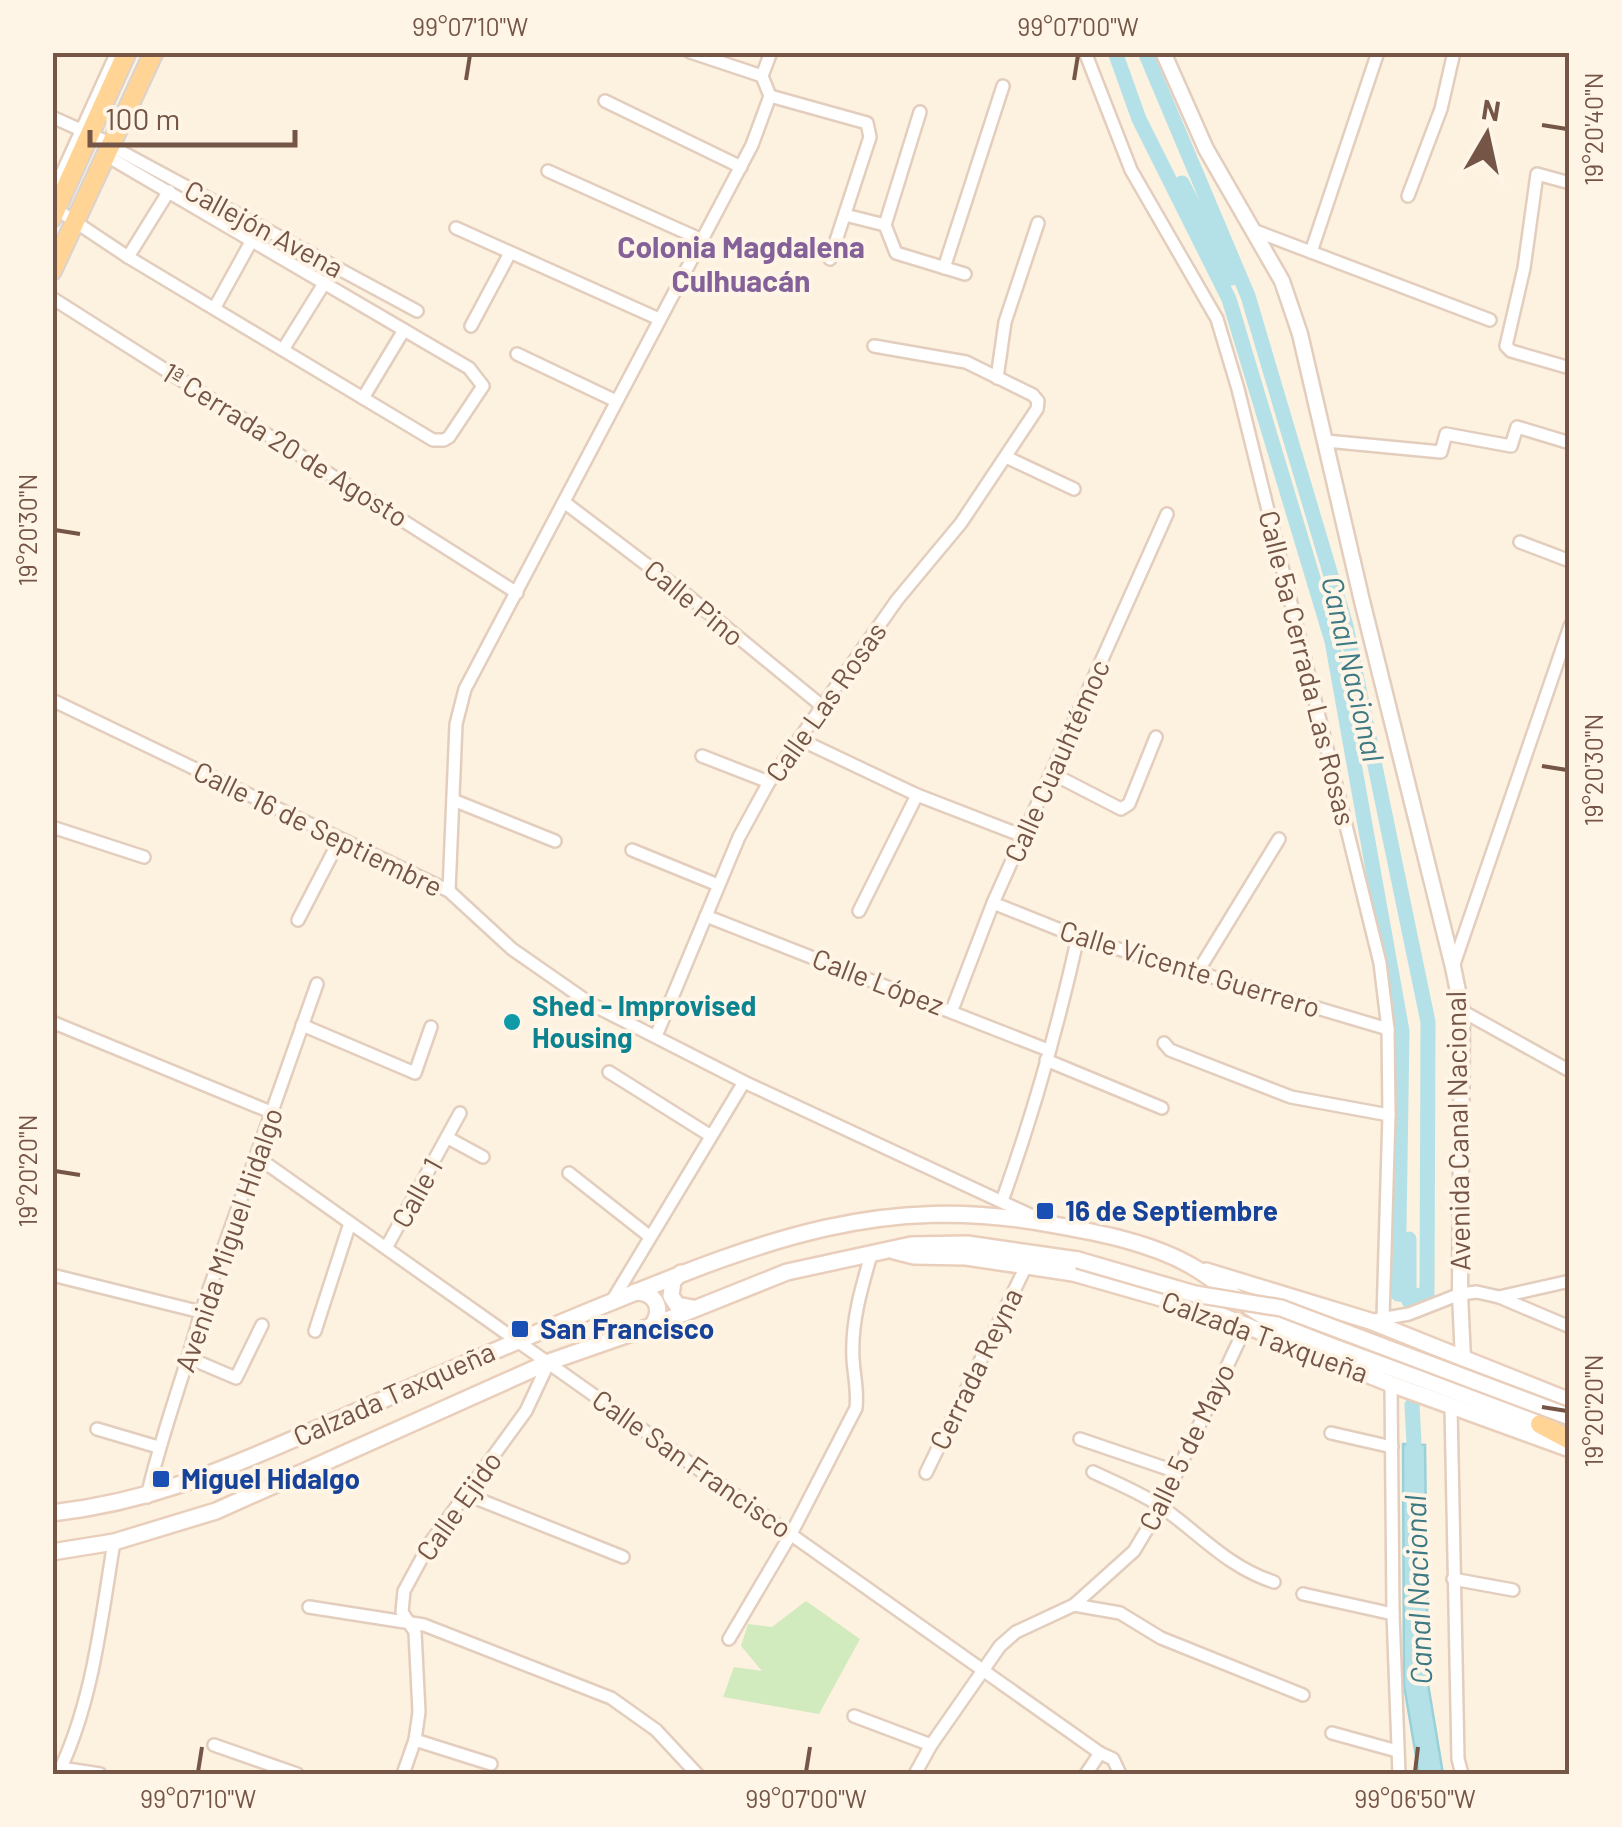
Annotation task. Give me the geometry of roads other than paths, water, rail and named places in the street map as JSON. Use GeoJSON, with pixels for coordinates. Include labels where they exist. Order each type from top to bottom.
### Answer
{"type":"FeatureCollection","features":[{"type":"Feature","properties":{"kind":"main road"},"geometry":{"type":"LineString","coordinates":[[54,208],[86,133],[128,52]]}},
{"type":"Feature","properties":{"kind":"main road"},"geometry":{"type":"LineString","coordinates":[[52,271],[154,52]]}},
{"type":"Feature","properties":{"kind":"main road","name":"Calzada Taxqueña"},"geometry":{"type":"LineString","coordinates":[[52,1513],[147,1497],[206,1477],[516,1340],[681,1274],[806,1230],[895,1215],[966,1213],[1049,1224],[1143,1247],[1197,1269],[1376,1319],[1463,1360],[1570,1400]]}},
{"type":"Feature","properties":{"kind":"main road","name":"Calzada Taxqueña"},"geometry":{"type":"LineString","coordinates":[[52,1552],[114,1542],[232,1504],[549,1362],[787,1272],[911,1245],[967,1244],[1078,1260],[1194,1294],[1281,1308],[1570,1417]]}},
{"type":"Feature","properties":{"kind":"main road","name":"Calzada Taxqueña"},"geometry":{"type":"LineString","coordinates":[[894,1251],[914,1256],[1027,1264],[1073,1273],[1247,1324],[1391,1384],[1568,1443]]}},
{"type":"Feature","properties":{"kind":"main road","name":"Calzada Taxqueña"},"geometry":{"type":"LineString","coordinates":[[1197,1269],[1272,1321],[1540,1424]]}},
{"type":"Feature","properties":{"kind":"main road"},"geometry":{"type":"LineString","coordinates":[[681,1274],[671,1286],[671,1296],[682,1308],[693,1308]]}},
{"type":"Feature","properties":{"kind":"main road"},"geometry":{"type":"LineString","coordinates":[[636,1292],[646,1292],[657,1302],[659,1312],[652,1326]]}},
{"type":"Feature","properties":{"kind":"main road"},"geometry":{"type":"LineString","coordinates":[[1540,1424],[1568,1443]]}},
{"type":"Feature","properties":{"kind":"street"},"geometry":{"type":"LineString","coordinates":[[86,133],[117,52]]}},
{"type":"Feature","properties":{"kind":"street"},"geometry":{"type":"LineString","coordinates":[[690,52],[762,76]]}},
{"type":"Feature","properties":{"kind":"street"},"geometry":{"type":"LineString","coordinates":[[448,891],[456,724],[465,689],[741,166],[770,96],[762,76],[772,52]]}},
{"type":"Feature","properties":{"kind":"street","name":"Calle 5a Cerrada Las Rosas"},"geometry":{"type":"LineString","coordinates":[[1085,52],[1130,170],[1217,320],[1243,407],[1372,928],[1388,1029],[1390,1115],[1376,1319]]}},
{"type":"Feature","properties":{"kind":"street","name":"Avenida Canal Nacional"},"geometry":{"type":"LineString","coordinates":[[1163,52],[1206,149],[1282,280],[1300,334],[1454,966],[1462,1012],[1463,1360]]}},
{"type":"Feature","properties":{"kind":"street"},"geometry":{"type":"LineString","coordinates":[[1310,252],[1378,52]]}},
{"type":"Feature","properties":{"kind":"street"},"geometry":{"type":"LineString","coordinates":[[1408,196],[1440,109],[1454,52]]}},
{"type":"Feature","properties":{"kind":"street"},"geometry":{"type":"LineString","coordinates":[[944,268],[1003,86]]}},
{"type":"Feature","properties":{"kind":"street"},"geometry":{"type":"LineString","coordinates":[[770,96],[867,123],[870,137],[830,259]]}},
{"type":"Feature","properties":{"kind":"street"},"geometry":{"type":"LineString","coordinates":[[605,101],[741,166]]}},
{"type":"Feature","properties":{"kind":"street"},"geometry":{"type":"LineString","coordinates":[[920,112],[885,225],[896,253],[965,274]]}},
{"type":"Feature","properties":{"kind":"street"},"geometry":{"type":"LineString","coordinates":[[52,117],[86,133],[169,190],[469,368],[482,386],[449,437],[439,441],[54,208]]}},
{"type":"Feature","properties":{"kind":"street","name":"Callejón Avena"},"geometry":{"type":"LineString","coordinates":[[110,149],[416,311]]}},
{"type":"Feature","properties":{"kind":"street"},"geometry":{"type":"LineString","coordinates":[[548,171],[700,239]]}},
{"type":"Feature","properties":{"kind":"street"},"geometry":{"type":"LineString","coordinates":[[1570,183],[1537,174],[1524,268],[1506,346],[1570,368]]}},
{"type":"Feature","properties":{"kind":"street"},"geometry":{"type":"LineString","coordinates":[[128,256],[169,190]]}},
{"type":"Feature","properties":{"kind":"street"},"geometry":{"type":"LineString","coordinates":[[845,216],[885,225]]}},
{"type":"Feature","properties":{"kind":"street"},"geometry":{"type":"LineString","coordinates":[[874,346],[966,362],[997,378],[1005,322],[1038,223]]}},
{"type":"Feature","properties":{"kind":"street"},"geometry":{"type":"LineString","coordinates":[[456,228],[659,319]]}},
{"type":"Feature","properties":{"kind":"street"},"geometry":{"type":"LineString","coordinates":[[1253,230],[1490,320]]}},
{"type":"Feature","properties":{"kind":"street"},"geometry":{"type":"LineString","coordinates":[[216,307],[252,240]]}},
{"type":"Feature","properties":{"kind":"street"},"geometry":{"type":"LineString","coordinates":[[471,326],[510,253]]}},
{"type":"Feature","properties":{"kind":"street"},"geometry":{"type":"LineString","coordinates":[[284,348],[325,282]]}},
{"type":"Feature","properties":{"kind":"street","name":"1ª Cerrada 20 de Agosto"},"geometry":{"type":"LineString","coordinates":[[52,298],[517,593]]}},
{"type":"Feature","properties":{"kind":"street"},"geometry":{"type":"LineString","coordinates":[[363,398],[404,330]]}},
{"type":"Feature","properties":{"kind":"street"},"geometry":{"type":"LineString","coordinates":[[518,354],[616,400]]}},
{"type":"Feature","properties":{"kind":"street","name":"Calle Las Rosas"},"geometry":{"type":"LineString","coordinates":[[656,1036],[739,836],[769,782],[897,600],[961,523],[1036,409],[1038,401],[1033,395],[997,378]]}},
{"type":"Feature","properties":{"kind":"street"},"geometry":{"type":"LineString","coordinates":[[1326,441],[1441,452],[1446,434],[1510,446],[1517,428],[1570,442]]}},
{"type":"Feature","properties":{"kind":"street"},"geometry":{"type":"LineString","coordinates":[[1006,457],[1074,490]]}},
{"type":"Feature","properties":{"kind":"street","name":"Calle Pino"},"geometry":{"type":"LineString","coordinates":[[564,502],[688,596],[822,706]]}},
{"type":"Feature","properties":{"kind":"street","name":"Calle Cuauhtémoc"},"geometry":{"type":"LineString","coordinates":[[952,1010],[994,904],[1167,514]]}},
{"type":"Feature","properties":{"kind":"street"},"geometry":{"type":"LineString","coordinates":[[1520,542],[1570,561]]}},
{"type":"Feature","properties":{"kind":"street"},"geometry":{"type":"LineString","coordinates":[[1454,966],[1570,626]]}},
{"type":"Feature","properties":{"kind":"street","name":"Calle 16 de Septiembre"},"geometry":{"type":"LineString","coordinates":[[52,700],[448,891],[512,949],[592,1004],[744,1082],[1049,1224]]}},
{"type":"Feature","properties":{"kind":"street"},"geometry":{"type":"LineString","coordinates":[[1052,774],[1120,809],[1129,804],[1156,737]]}},
{"type":"Feature","properties":{"kind":"street"},"geometry":{"type":"LineString","coordinates":[[800,739],[917,795],[1024,836]]}},
{"type":"Feature","properties":{"kind":"street"},"geometry":{"type":"LineString","coordinates":[[702,756],[769,782]]}},
{"type":"Feature","properties":{"kind":"street"},"geometry":{"type":"LineString","coordinates":[[859,911],[917,795]]}},
{"type":"Feature","properties":{"kind":"street"},"geometry":{"type":"LineString","coordinates":[[453,800],[555,840]]}},
{"type":"Feature","properties":{"kind":"street"},"geometry":{"type":"LineString","coordinates":[[52,827],[144,857]]}},
{"type":"Feature","properties":{"kind":"street"},"geometry":{"type":"LineString","coordinates":[[298,920],[340,839]]}},
{"type":"Feature","properties":{"kind":"street"},"geometry":{"type":"LineString","coordinates":[[1197,973],[1279,839]]}},
{"type":"Feature","properties":{"kind":"street"},"geometry":{"type":"LineString","coordinates":[[632,850],[718,885]]}},
{"type":"Feature","properties":{"kind":"street","name":"Calle Vicente Guerrero"},"geometry":{"type":"LineString","coordinates":[[994,904],[1078,937],[1388,1029]]}},
{"type":"Feature","properties":{"kind":"street","name":"Calle López"},"geometry":{"type":"LineString","coordinates":[[706,916],[952,1010],[1162,1108]]}},
{"type":"Feature","properties":{"kind":"street"},"geometry":{"type":"LineString","coordinates":[[1002,1201],[1063,1005],[1078,937]]}},
{"type":"Feature","properties":{"kind":"street","name":"Avenida Miguel Hidalgo"},"geometry":{"type":"LineString","coordinates":[[147,1497],[158,1447],[201,1312],[317,984]]}},
{"type":"Feature","properties":{"kind":"street"},"geometry":{"type":"LineString","coordinates":[[1462,1012],[1570,1071]]}},
{"type":"Feature","properties":{"kind":"street"},"geometry":{"type":"LineString","coordinates":[[52,1022],[273,1113]]}},
{"type":"Feature","properties":{"kind":"street"},"geometry":{"type":"LineString","coordinates":[[302,1025],[415,1073],[431,1027]]}},
{"type":"Feature","properties":{"kind":"street"},"geometry":{"type":"LineString","coordinates":[[1164,1043],[1170,1050],[1291,1097],[1390,1115]]}},
{"type":"Feature","properties":{"kind":"street"},"geometry":{"type":"LineString","coordinates":[[608,1072],[710,1136]]}},
{"type":"Feature","properties":{"kind":"street"},"geometry":{"type":"LineString","coordinates":[[612,1302],[744,1082]]}},
{"type":"Feature","properties":{"kind":"street","name":"Calle 1"},"geometry":{"type":"LineString","coordinates":[[386,1248],[460,1113]]}},
{"type":"Feature","properties":{"kind":"street"},"geometry":{"type":"LineString","coordinates":[[448,1138],[483,1158]]}},
{"type":"Feature","properties":{"kind":"street","name":"Calle San Francisco"},"geometry":{"type":"LineString","coordinates":[[257,1157],[1100,1754],[1114,1759],[1120,1774]]}},
{"type":"Feature","properties":{"kind":"street"},"geometry":{"type":"LineString","coordinates":[[568,1173],[650,1236]]}},
{"type":"Feature","properties":{"kind":"street"},"geometry":{"type":"LineString","coordinates":[[315,1331],[350,1222]]}},
{"type":"Feature","properties":{"kind":"street"},"geometry":{"type":"LineString","coordinates":[[729,1639],[791,1534],[856,1408],[856,1304],[871,1255]]}},
{"type":"Feature","properties":{"kind":"street","name":"Cerrada Reyna"},"geometry":{"type":"LineString","coordinates":[[926,1473],[1027,1264]]}},
{"type":"Feature","properties":{"kind":"street"},"geometry":{"type":"LineString","coordinates":[[52,1275],[201,1312]]}},
{"type":"Feature","properties":{"kind":"street"},"geometry":{"type":"LineString","coordinates":[[1498,1297],[1570,1281]]}},
{"type":"Feature","properties":{"kind":"street"},"geometry":{"type":"LineString","coordinates":[[1376,1319],[1409,1314],[1460,1294],[1477,1292],[1570,1327]]}},
{"type":"Feature","properties":{"kind":"street","name":"Calle 5 de Mayo"},"geometry":{"type":"LineString","coordinates":[[915,1774],[982,1670],[1016,1632],[1074,1605],[1134,1551],[1162,1506],[1247,1324]]}},
{"type":"Feature","properties":{"kind":"street"},"geometry":{"type":"LineString","coordinates":[[189,1358],[236,1378],[262,1325]]}},
{"type":"Feature","properties":{"kind":"street","name":"Calle Ejido"},"geometry":{"type":"LineString","coordinates":[[403,1774],[415,1740],[419,1712],[414,1632],[402,1612],[404,1591],[430,1542],[526,1411],[549,1362]]}},
{"type":"Feature","properties":{"kind":"street"},"geometry":{"type":"LineString","coordinates":[[1391,1384],[1399,1774]]}},
{"type":"Feature","properties":{"kind":"street"},"geometry":{"type":"LineString","coordinates":[[1451,1406],[1458,1759],[1462,1774]]}},
{"type":"Feature","properties":{"kind":"street"},"geometry":{"type":"LineString","coordinates":[[97,1428],[158,1447]]}},
{"type":"Feature","properties":{"kind":"street"},"geometry":{"type":"LineString","coordinates":[[1330,1433],[1392,1448]]}},
{"type":"Feature","properties":{"kind":"street"},"geometry":{"type":"LineString","coordinates":[[1080,1439],[1177,1472]]}},
{"type":"Feature","properties":{"kind":"street"},"geometry":{"type":"LineString","coordinates":[[1093,1472],[1162,1506],[1227,1561],[1274,1582]]}},
{"type":"Feature","properties":{"kind":"street"},"geometry":{"type":"LineString","coordinates":[[465,1494],[623,1557]]}},
{"type":"Feature","properties":{"kind":"street"},"geometry":{"type":"LineString","coordinates":[[100,1774],[59,1771],[75,1739],[88,1688],[114,1542]]}},
{"type":"Feature","properties":{"kind":"street"},"geometry":{"type":"LineString","coordinates":[[1453,1580],[1513,1590]]}},
{"type":"Feature","properties":{"kind":"street"},"geometry":{"type":"LineString","coordinates":[[1302,1594],[1393,1614]]}},
{"type":"Feature","properties":{"kind":"street"},"geometry":{"type":"LineString","coordinates":[[1074,1605],[1120,1613],[1161,1638],[1303,1695]]}},
{"type":"Feature","properties":{"kind":"street"},"geometry":{"type":"LineString","coordinates":[[308,1607],[442,1632],[612,1698],[656,1730],[697,1774]]}},
{"type":"Feature","properties":{"kind":"street"},"geometry":{"type":"LineString","coordinates":[[854,1716],[931,1745]]}},
{"type":"Feature","properties":{"kind":"street"},"geometry":{"type":"LineString","coordinates":[[1332,1733],[1397,1751]]}},
{"type":"Feature","properties":{"kind":"street"},"geometry":{"type":"LineString","coordinates":[[415,1740],[491,1764]]}},
{"type":"Feature","properties":{"kind":"street"},"geometry":{"type":"LineString","coordinates":[[214,1745],[297,1774]]}},
{"type":"Feature","properties":{"kind":"street"},"geometry":{"type":"LineString","coordinates":[[1086,1774],[1100,1754]]}},
{"type":"Feature","properties":{"kind":"water","name":"Canal Nacional"},"geometry":{"type":"Polygon","coordinates":[[[1403,1444],[1425,1445],[1428,1684],[1443,1774],[1419,1774],[1404,1685],[1403,1444]]]}},
{"type":"Feature","properties":{"kind":"waterway","name":"Canal Nacional"},"geometry":{"type":"LineString","coordinates":[[1115,52],[1139,119],[1229,299],[1332,641],[1402,1031],[1398,1294],[1427,1296],[1428,1022],[1346,626],[1248,296],[1145,52]]}},
{"type":"Feature","properties":{"kind":"waterway","name":"Canal Nacional"},"geometry":{"type":"LineString","coordinates":[[1182,183],[1231,278]]}},
{"type":"Feature","properties":{"kind":"waterway","name":"Canal Nacional"},"geometry":{"type":"LineString","coordinates":[[1409,1239],[1409,1301]]}},
{"type":"Feature","properties":{"kind":"waterway","name":"Canal Nacional"},"geometry":{"type":"LineString","coordinates":[[1412,1405],[1415,1462]]}},
{"type":"Feature","properties":{"kind":"place","name":"Shed - Improvised Housing"},"geometry":{"type":"Point","coordinates":[512,1022]}},
{"type":"Feature","properties":{"kind":"place","name":"16 de Septiembre"},"geometry":{"type":"Point","coordinates":[1045,1211]}},
{"type":"Feature","properties":{"kind":"place","name":"San Francisco"},"geometry":{"type":"Point","coordinates":[520,1329]}},
{"type":"Feature","properties":{"kind":"place","name":"Miguel Hidalgo"},"geometry":{"type":"Point","coordinates":[161,1479]}},
{"type":"Feature","properties":{"kind":"district","name":"Colonia Magdalena Culhuacán"},"geometry":{"type":"Point","coordinates":[741,265]}}]}
